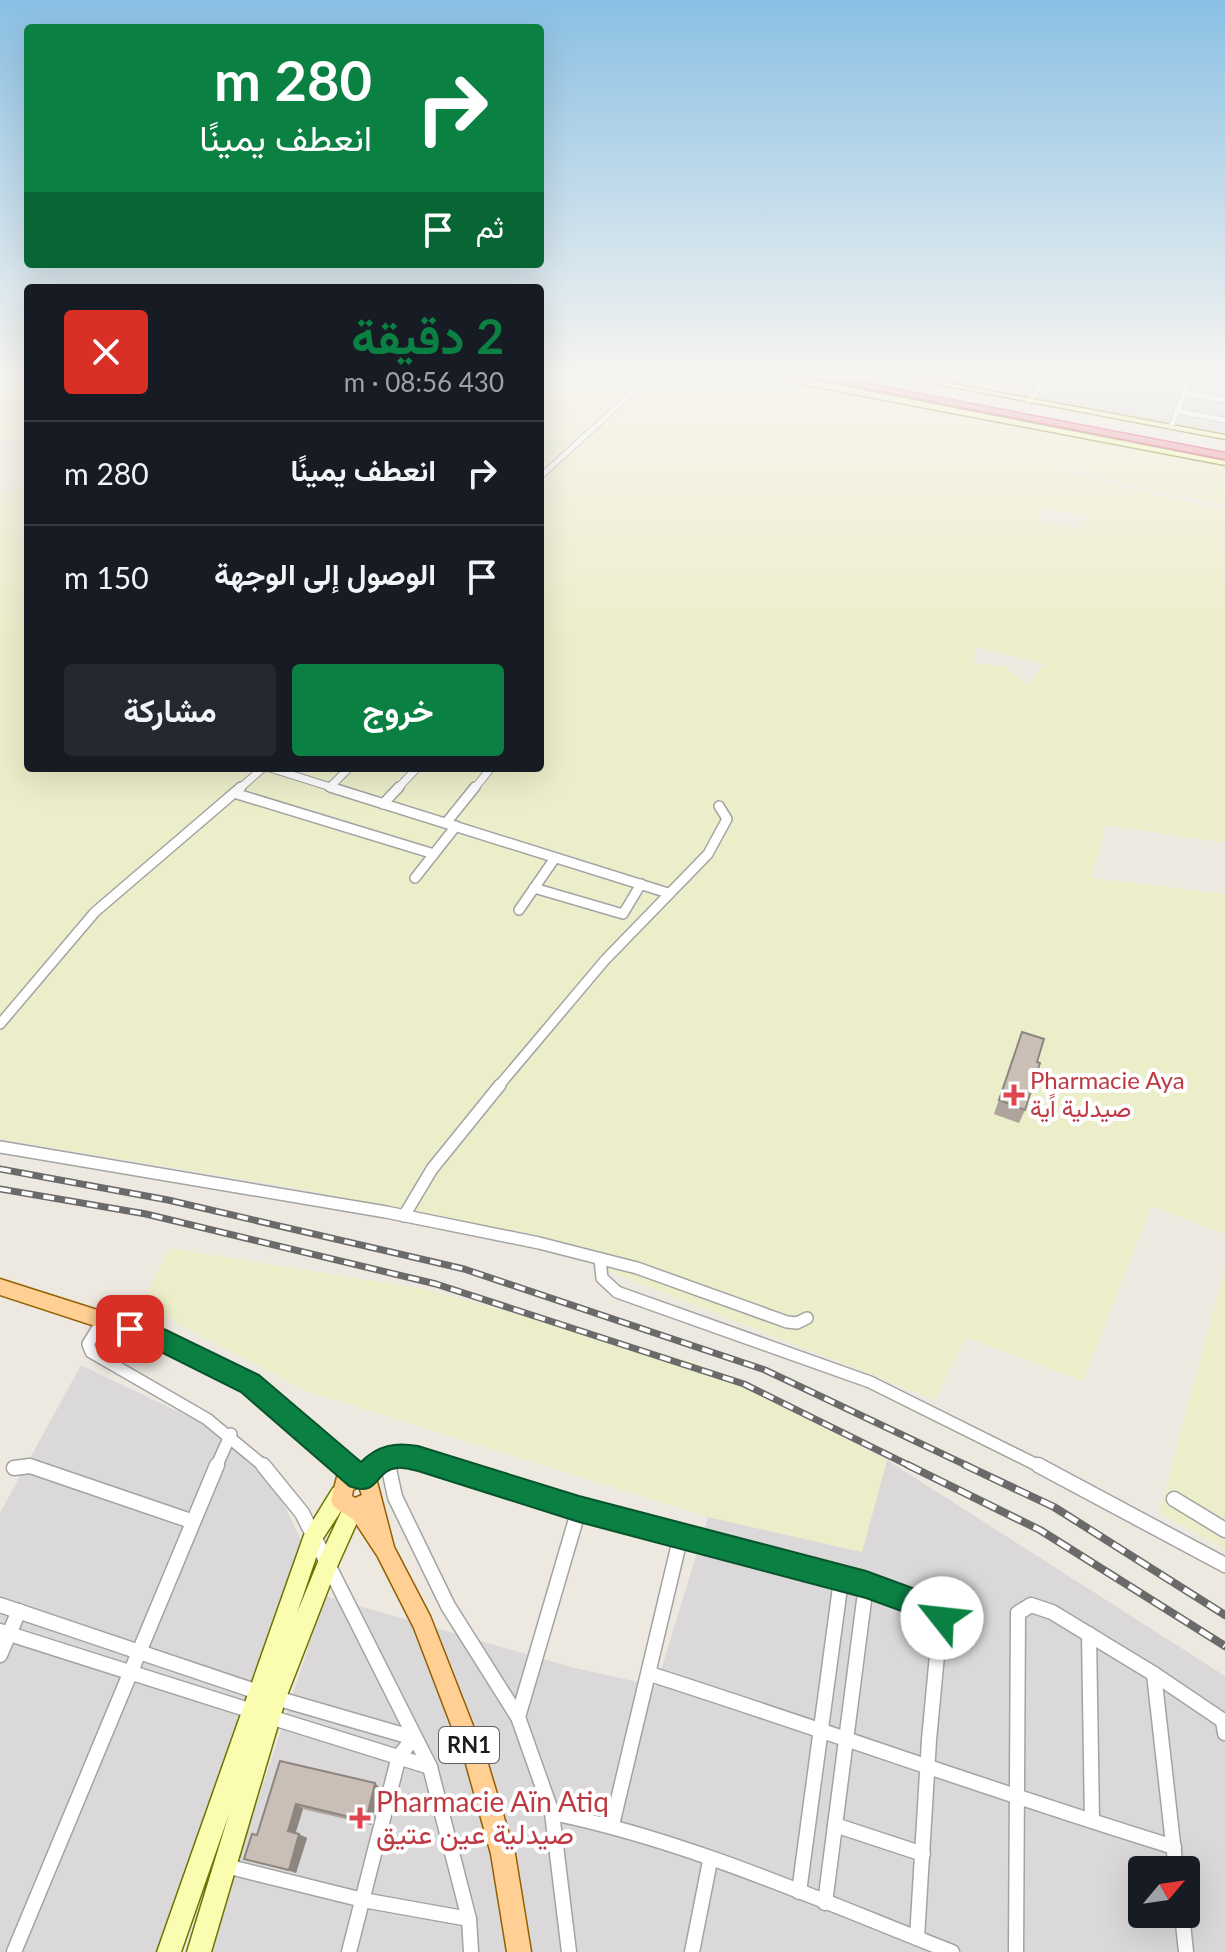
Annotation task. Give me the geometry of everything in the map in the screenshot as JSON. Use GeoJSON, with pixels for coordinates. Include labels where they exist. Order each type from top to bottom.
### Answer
{"type":"FeatureCollection","features":[{"type":"Feature","properties":{"kind":"main road","name":"RN1"},"geometry":{"type":"LineString","coordinates":[[0,1287],[157,1338],[250,1384],[312,1434],[330,1453],[355,1492],[423,1623],[491,1806],[514,1906],[519,1952]]}},
{"type":"Feature","properties":{"kind":"street"},"geometry":{"type":"LineString","coordinates":[[0,1024],[95,912],[258,772]]}},
{"type":"Feature","properties":{"kind":"street"},"geometry":{"type":"LineString","coordinates":[[283,772],[668,893]]}},
{"type":"Feature","properties":{"kind":"street"},"geometry":{"type":"LineString","coordinates":[[330,787],[345,772]]}},
{"type":"Feature","properties":{"kind":"street"},"geometry":{"type":"LineString","coordinates":[[383,804],[413,772]]}},
{"type":"Feature","properties":{"kind":"street"},"geometry":{"type":"LineString","coordinates":[[446,823],[488,772]]}},
{"type":"Feature","properties":{"kind":"street"},"geometry":{"type":"LineString","coordinates":[[234,793],[434,854]]}},
{"type":"Feature","properties":{"kind":"street"},"geometry":{"type":"LineString","coordinates":[[404,1216],[432,1169],[470,1120],[605,960],[708,854],[727,819],[719,806]]}},
{"type":"Feature","properties":{"kind":"street"},"geometry":{"type":"LineString","coordinates":[[415,878],[456,826]]}},
{"type":"Feature","properties":{"kind":"street"},"geometry":{"type":"LineString","coordinates":[[519,910],[555,858]]}},
{"type":"Feature","properties":{"kind":"street"},"geometry":{"type":"LineString","coordinates":[[534,888],[623,914],[641,884]]}},
{"type":"Feature","properties":{"kind":"street"},"geometry":{"type":"LineString","coordinates":[[0,1147],[404,1216],[600,1259],[787,1322],[797,1323],[807,1318]]}},
{"type":"Feature","properties":{"kind":"street"},"geometry":{"type":"LineString","coordinates":[[600,1259],[602,1278],[617,1292],[870,1382],[1011,1451],[1225,1565]]}},
{"type":"Feature","properties":{"kind":"street"},"geometry":{"type":"LineString","coordinates":[[102,1321],[88,1344],[91,1352],[198,1410],[231,1434],[280,1481],[314,1535],[430,1767],[469,1919],[471,1952]]}},
{"type":"Feature","properties":{"kind":"street"},"geometry":{"type":"LineString","coordinates":[[14,1952],[191,1521],[231,1434]]}},
{"type":"Feature","properties":{"kind":"street"},"geometry":{"type":"LineString","coordinates":[[397,1455],[389,1469],[395,1497],[448,1606],[518,1717],[552,1813],[569,1952]]}},
{"type":"Feature","properties":{"kind":"street"},"geometry":{"type":"LineString","coordinates":[[199,1952],[226,1866],[264,1704],[314,1535],[380,1462],[397,1455],[579,1509],[866,1585],[941,1613],[917,1938]]}},
{"type":"Feature","properties":{"kind":"street"},"geometry":{"type":"LineString","coordinates":[[14,1468],[30,1466],[191,1521]]}},
{"type":"Feature","properties":{"kind":"street"},"geometry":{"type":"LineString","coordinates":[[169,1952],[264,1704],[327,1564],[355,1492]]}},
{"type":"Feature","properties":{"kind":"street"},"geometry":{"type":"LineString","coordinates":[[1174,1499],[1225,1530]]}},
{"type":"Feature","properties":{"kind":"street"},"geometry":{"type":"LineString","coordinates":[[518,1717],[579,1509]]}},
{"type":"Feature","properties":{"kind":"street"},"geometry":{"type":"LineString","coordinates":[[612,1825],[681,1535]]}},
{"type":"Feature","properties":{"kind":"street"},"geometry":{"type":"LineString","coordinates":[[799,1892],[841,1580]]}},
{"type":"Feature","properties":{"kind":"street"},"geometry":{"type":"LineString","coordinates":[[825,1903],[866,1585]]}},
{"type":"Feature","properties":{"kind":"street"},"geometry":{"type":"LineString","coordinates":[[0,1605],[138,1650],[264,1704],[430,1767]]}},
{"type":"Feature","properties":{"kind":"street"},"geometry":{"type":"LineString","coordinates":[[1016,1952],[1018,1613],[1031,1605],[1041,1607],[1154,1674],[1224,1725]]}},
{"type":"Feature","properties":{"kind":"street"},"geometry":{"type":"LineString","coordinates":[[0,1655],[5,1633],[19,1611]]}},
{"type":"Feature","properties":{"kind":"street"},"geometry":{"type":"LineString","coordinates":[[5,1633],[128,1674],[414,1738]]}},
{"type":"Feature","properties":{"kind":"street"},"geometry":{"type":"LineString","coordinates":[[1089,1634],[1092,1821]]}},
{"type":"Feature","properties":{"kind":"street"},"geometry":{"type":"LineString","coordinates":[[650,1674],[821,1729],[1018,1799],[1174,1847]]}},
{"type":"Feature","properties":{"kind":"street"},"geometry":{"type":"LineString","coordinates":[[1154,1674],[1175,1856]]}},
{"type":"Feature","properties":{"kind":"street"},"geometry":{"type":"LineString","coordinates":[[349,1952],[399,1756],[414,1738]]}},
{"type":"Feature","properties":{"kind":"street"},"geometry":{"type":"LineString","coordinates":[[552,1813],[612,1825],[799,1892],[952,1952]]}},
{"type":"Feature","properties":{"kind":"street"},"geometry":{"type":"LineString","coordinates":[[835,1825],[923,1854]]}},
{"type":"Feature","properties":{"kind":"street"},"geometry":{"type":"LineString","coordinates":[[692,1952],[710,1861]]}},
{"type":"Feature","properties":{"kind":"street"},"geometry":{"type":"LineString","coordinates":[[226,1866],[363,1900],[469,1919]]}},
{"type":"Feature","properties":{"kind":"street"},"geometry":{"type":"LineString","coordinates":[[1183,1928],[1186,1952]]}},
{"type":"Feature","properties":{"kind":"shaded area"},"geometry":{"type":"Polygon","coordinates":[[[81,1365],[231,1437],[275,1485],[304,1547],[167,1952],[0,1952],[0,1513],[81,1365]]]}},
{"type":"Feature","properties":{"kind":"shaded area"},"geometry":{"type":"Polygon","coordinates":[[[887,1460],[1225,1676],[1225,1952],[208,1952],[325,1596],[571,1667],[656,1686],[708,1517],[862,1552],[887,1460]]]}},
{"type":"Feature","properties":{"kind":"green space"},"geometry":{"type":"Polygon","coordinates":[[[544,464],[1225,466],[1225,505],[1143,489],[1068,467],[1056,467],[1115,485],[1225,510],[1225,843],[1106,825],[1091,878],[1225,894],[1225,1234],[1151,1206],[1083,1381],[966,1337],[935,1400],[540,1244],[296,1188],[0,1139],[0,494],[24,489],[24,772],[544,772],[544,464]],[[1044,509],[1037,520],[1079,529],[1086,516],[1044,509]],[[976,647],[974,663],[1006,667],[1027,685],[1044,664],[976,647]]]}},
{"type":"Feature","properties":{"kind":"green space"},"geometry":{"type":"Polygon","coordinates":[[[169,1248],[424,1289],[697,1363],[887,1460],[862,1552],[708,1517],[306,1391],[142,1305],[169,1248]]]}},
{"type":"Feature","properties":{"kind":"green space"},"geometry":{"type":"Polygon","coordinates":[[[1225,1268],[1225,1549],[1159,1513],[1225,1268]]]}},
{"type":"Feature","properties":{"kind":"building","name":"Pharmacie Aya صيدلية اًية"},"geometry":{"type":"Polygon","coordinates":[[[1022,1032],[1044,1039],[1025,1110],[999,1100],[1022,1032]]]}},
{"type":"Feature","properties":{"kind":"building","name":"Pharmacie Aïn Atiq صيدلية عين عتيق"},"geometry":{"type":"Polygon","coordinates":[[[280,1761],[375,1783],[366,1821],[296,1804],[288,1831],[299,1834],[289,1870],[244,1859],[252,1834],[257,1835],[280,1761]]]}},
{"type":"Feature","properties":{"kind":"railway"},"geometry":{"type":"LineString","coordinates":[[0,1169],[168,1200],[464,1269],[765,1370],[970,1467]]}},
{"type":"Feature","properties":{"kind":"railway"},"geometry":{"type":"LineString","coordinates":[[0,1189],[146,1214],[436,1284],[744,1384],[912,1467]]}},
{"type":"Feature","properties":{"kind":"railway"},"geometry":{"type":"LineString","coordinates":[[908,1465],[1040,1530],[1225,1646]]}},
{"type":"Feature","properties":{"kind":"railway"},"geometry":{"type":"LineString","coordinates":[[965,1465],[1054,1507],[1225,1615]]}},
{"type":"Feature","properties":{"kind":"place","name":"Pharmacie Aya صيدلية اًية"},"geometry":{"type":"Point","coordinates":[1014,1095]}},
{"type":"Feature","properties":{"kind":"place","name":"Pharmacie Aïn Atiq صيدلية عين عتيق"},"geometry":{"type":"Point","coordinates":[360,1818]}},
{"type":"Feature","properties":{"kind":"route"},"geometry":{"type":"LineString","coordinates":[[130,1329],[157,1338],[250,1384],[312,1434],[358,1477],[363,1478],[380,1462],[397,1455],[418,1459],[579,1509],[866,1585],[938,1610],[942,1618]]}}]}
